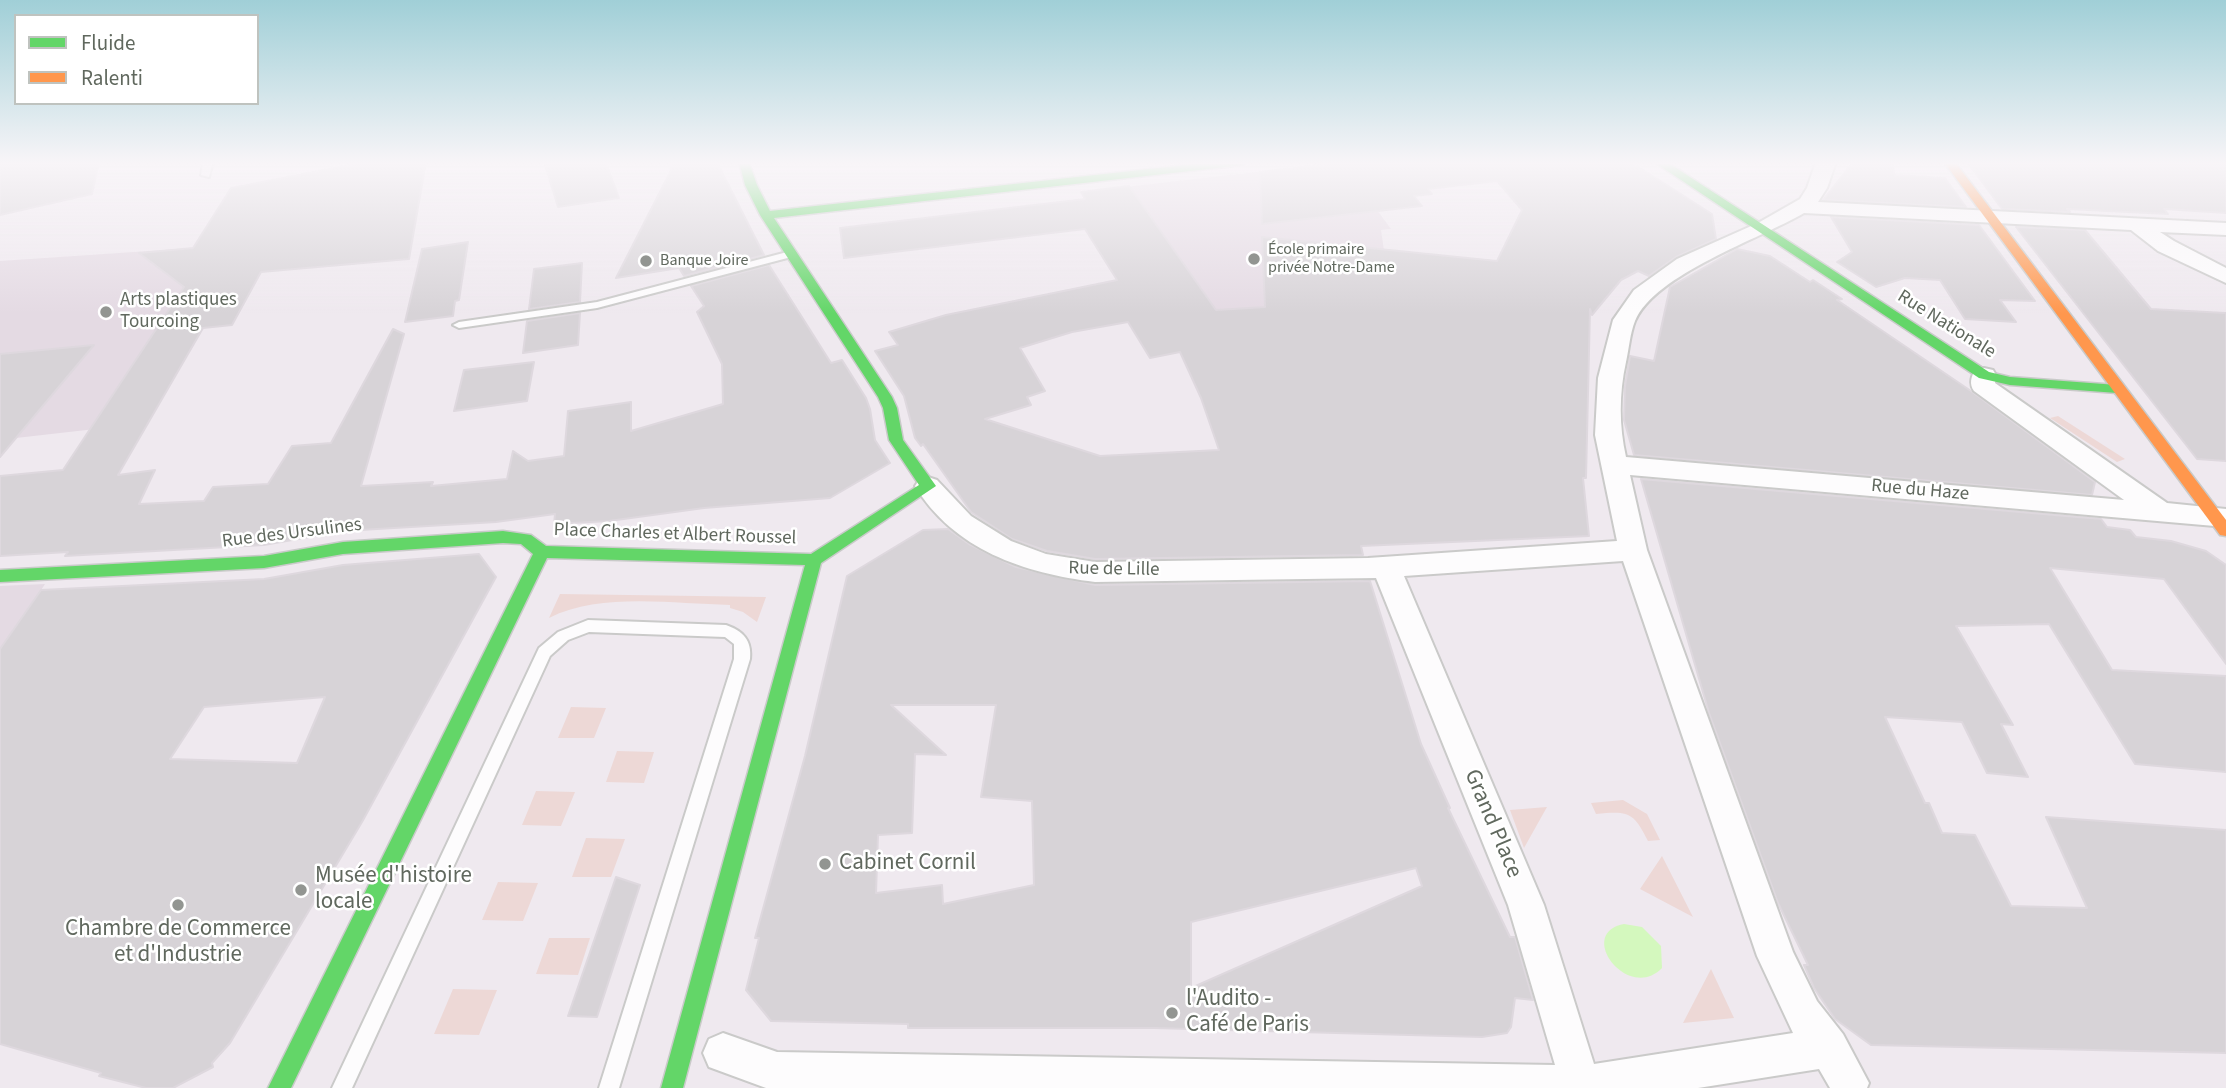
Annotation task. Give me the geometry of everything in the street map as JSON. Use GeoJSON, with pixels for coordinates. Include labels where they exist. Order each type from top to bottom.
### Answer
{"type":"FeatureCollection","features":[{"type":"Feature","properties":{"kind":"main road","name":"Rue de Lille"},"geometry":{"type":"LineString","coordinates":[[764,213],[885,397],[896,439],[928,486]]}},
{"type":"Feature","properties":{"kind":"main road","name":"Rue Nationale"},"geometry":{"type":"LineString","coordinates":[[1736,213],[1984,375],[2010,381],[2117,388]]}},
{"type":"Feature","properties":{"kind":"main road"},"geometry":{"type":"LineString","coordinates":[[1987,213],[2117,388],[2222,522]]}},
{"type":"Feature","properties":{"kind":"main road"},"geometry":{"type":"LineString","coordinates":[[814,559],[928,486]]}},
{"type":"Feature","properties":{"kind":"main road","name":"Rue des Ursulines"},"geometry":{"type":"LineString","coordinates":[[0,576],[272,561],[343,548],[503,537],[527,539],[542,552]]}},
{"type":"Feature","properties":{"kind":"main road","name":"Place Charles et Albert Roussel"},"geometry":{"type":"LineString","coordinates":[[279,1088],[542,552],[814,559],[672,1088]]}},
{"type":"Feature","properties":{"kind":"street"},"geometry":{"type":"LineString","coordinates":[[1791,213],[1673,272],[1656,283],[1633,306],[1618,336],[1610,378],[1608,435],[1631,542],[1776,956],[1803,1014],[1829,1048],[1849,1083]]}},
{"type":"Feature","properties":{"kind":"street"},"geometry":{"type":"LineString","coordinates":[[1911,213],[2226,229]]}},
{"type":"Feature","properties":{"kind":"street"},"geometry":{"type":"LineString","coordinates":[[2136,224],[2166,246],[2226,276]]}},
{"type":"Feature","properties":{"kind":"street"},"geometry":{"type":"LineString","coordinates":[[1984,375],[1981,381],[1983,386],[2160,512]]}},
{"type":"Feature","properties":{"kind":"street","name":"Rue du Haze"},"geometry":{"type":"LineString","coordinates":[[1614,465],[2160,512],[2222,522]]}},
{"type":"Feature","properties":{"kind":"street","name":"Rue de Lille"},"geometry":{"type":"LineString","coordinates":[[928,486],[948,513],[969,530],[1008,551],[1059,569],[1095,572],[1377,568]]}},
{"type":"Feature","properties":{"kind":"street"},"geometry":{"type":"LineString","coordinates":[[1377,568],[1631,542]]}},
{"type":"Feature","properties":{"kind":"street","name":"Grand Place"},"geometry":{"type":"LineString","coordinates":[[1377,568],[1526,905],[1581,1086]]}},
{"type":"Feature","properties":{"kind":"street"},"geometry":{"type":"LineString","coordinates":[[723,1053],[777,1072],[1581,1086],[1627,1081],[1748,1058],[1829,1048]]}},
{"type":"Feature","properties":{"kind":"lane"},"geometry":{"type":"LineString","coordinates":[[459,325],[597,305],[791,254]]}},
{"type":"Feature","properties":{"kind":"lane"},"geometry":{"type":"LineString","coordinates":[[2117,388],[2135,388]]}},
{"type":"Feature","properties":{"kind":"lane"},"geometry":{"type":"LineString","coordinates":[[342,1088],[544,652],[563,636],[588,626],[726,631],[741,640],[743,659],[609,1088]]}},
{"type":"Feature","properties":{"kind":"shaded area"},"geometry":{"type":"Polygon","coordinates":[[[1094,213],[1379,213],[1391,229],[1381,230],[1384,250],[1180,352],[1094,213]]]}},
{"type":"Feature","properties":{"kind":"shaded area","name":"Arts plastiques Tourcoing"},"geometry":{"type":"Polygon","coordinates":[[[256,239],[148,423],[16,438],[0,457],[0,261],[193,248],[256,239]]]}},
{"type":"Feature","properties":{"kind":"shaded area"},"geometry":{"type":"Polygon","coordinates":[[[2058,416],[2125,459],[2117,462],[2050,418],[2058,416]]]}},
{"type":"Feature","properties":{"kind":"shaded area"},"geometry":{"type":"Polygon","coordinates":[[[45,584],[36,598],[0,649],[0,586],[45,584]]]}},
{"type":"Feature","properties":{"kind":"shaded area"},"geometry":{"type":"Polygon","coordinates":[[[560,594],[766,597],[757,622],[743,612],[730,608],[730,605],[638,601],[591,605],[549,618],[560,594]]]}},
{"type":"Feature","properties":{"kind":"shaded area"},"geometry":{"type":"Polygon","coordinates":[[[571,707],[606,708],[594,738],[558,738],[571,707]]]}},
{"type":"Feature","properties":{"kind":"shaded area"},"geometry":{"type":"Polygon","coordinates":[[[617,751],[654,752],[644,783],[606,782],[617,751]]]}},
{"type":"Feature","properties":{"kind":"shaded area"},"geometry":{"type":"Polygon","coordinates":[[[536,791],[575,792],[561,826],[522,825],[536,791]]]}},
{"type":"Feature","properties":{"kind":"shaded area"},"geometry":{"type":"Polygon","coordinates":[[[1623,800],[1647,814],[1660,840],[1648,841],[1638,824],[1628,815],[1596,814],[1591,803],[1623,800]]]}},
{"type":"Feature","properties":{"kind":"shaded area"},"geometry":{"type":"Polygon","coordinates":[[[1547,807],[1524,848],[1510,810],[1547,807]]]}},
{"type":"Feature","properties":{"kind":"shaded area"},"geometry":{"type":"Polygon","coordinates":[[[586,838],[625,839],[611,877],[572,877],[586,838]]]}},
{"type":"Feature","properties":{"kind":"shaded area"},"geometry":{"type":"Polygon","coordinates":[[[1662,856],[1693,917],[1640,889],[1662,856]]]}},
{"type":"Feature","properties":{"kind":"shaded area"},"geometry":{"type":"Polygon","coordinates":[[[498,882],[538,883],[523,921],[482,920],[498,882]]]}},
{"type":"Feature","properties":{"kind":"shaded area"},"geometry":{"type":"Polygon","coordinates":[[[1624,924],[1642,927],[1661,946],[1662,968],[1649,977],[1635,977],[1622,972],[1606,951],[1604,940],[1610,930],[1624,924]]]}},
{"type":"Feature","properties":{"kind":"shaded area"},"geometry":{"type":"Polygon","coordinates":[[[549,938],[590,938],[578,975],[536,974],[549,938]]]}},
{"type":"Feature","properties":{"kind":"shaded area"},"geometry":{"type":"Polygon","coordinates":[[[1711,969],[1734,1018],[1683,1023],[1711,969]]]}},
{"type":"Feature","properties":{"kind":"shaded area"},"geometry":{"type":"Polygon","coordinates":[[[453,989],[497,990],[479,1035],[434,1034],[453,989]]]}},
{"type":"Feature","properties":{"kind":"building"},"geometry":{"type":"Polygon","coordinates":[[[215,213],[417,213],[409,259],[261,272],[232,325],[203,328],[118,475],[155,470],[139,504],[204,501],[213,487],[268,484],[292,446],[331,443],[393,329],[404,334],[361,486],[433,482],[431,486],[507,479],[513,451],[528,461],[564,456],[568,411],[631,402],[631,431],[723,404],[722,364],[697,312],[704,306],[691,286],[769,265],[831,363],[842,360],[866,398],[875,440],[890,463],[830,498],[704,508],[609,521],[554,524],[555,514],[496,522],[343,531],[264,545],[65,556],[68,552],[0,556],[0,476],[63,470],[184,287],[139,253],[193,248],[215,213]]]}},
{"type":"Feature","properties":{"kind":"building"},"geometry":{"type":"Polygon","coordinates":[[[649,213],[743,213],[764,255],[684,276],[679,268],[616,278],[649,213]]]}},
{"type":"Feature","properties":{"kind":"building"},"geometry":{"type":"Polygon","coordinates":[[[969,213],[1148,213],[1216,310],[1265,307],[1262,237],[1497,261],[1521,213],[1712,214],[1716,239],[1676,257],[1649,276],[1638,271],[1621,280],[1592,315],[1590,309],[1586,478],[1583,478],[1589,536],[1361,546],[1363,555],[1095,559],[1047,551],[1012,539],[971,512],[923,444],[921,446],[915,438],[904,396],[875,351],[898,345],[889,332],[946,315],[1117,280],[1085,229],[844,258],[840,228],[969,213]],[[1128,322],[1072,332],[1020,348],[1045,391],[1027,397],[1031,405],[985,419],[1100,456],[1219,450],[1201,398],[1180,352],[1150,358],[1128,322]]]}},
{"type":"Feature","properties":{"kind":"building"},"geometry":{"type":"Polygon","coordinates":[[[1262,213],[1362,213],[1262,224],[1262,213]]]}},
{"type":"Feature","properties":{"kind":"building"},"geometry":{"type":"Polygon","coordinates":[[[1831,217],[1979,225],[2035,301],[2000,300],[2016,322],[1965,319],[1940,280],[1905,278],[1876,287],[1837,262],[1852,252],[1831,217]]]}},
{"type":"Feature","properties":{"kind":"building"},"geometry":{"type":"Polygon","coordinates":[[[2016,227],[2085,230],[2151,309],[2226,313],[2226,461],[2197,459],[2016,227]]]}},
{"type":"Feature","properties":{"kind":"building"},"geometry":{"type":"Polygon","coordinates":[[[468,242],[459,300],[455,301],[453,316],[405,322],[422,249],[468,242]]]}},
{"type":"Feature","properties":{"kind":"building"},"geometry":{"type":"Polygon","coordinates":[[[1737,249],[1770,256],[1842,299],[1837,300],[1971,391],[2095,482],[2092,495],[1634,455],[1624,420],[1625,386],[1630,356],[1654,361],[1670,287],[1737,249]]]}},
{"type":"Feature","properties":{"kind":"building"},"geometry":{"type":"Polygon","coordinates":[[[582,263],[580,302],[529,309],[534,269],[582,263]]]}},
{"type":"Feature","properties":{"kind":"building"},"geometry":{"type":"Polygon","coordinates":[[[580,313],[578,345],[523,353],[527,321],[580,313]]]}},
{"type":"Feature","properties":{"kind":"building"},"geometry":{"type":"Polygon","coordinates":[[[94,345],[0,457],[0,354],[94,345]]]}},
{"type":"Feature","properties":{"kind":"building"},"geometry":{"type":"Polygon","coordinates":[[[534,362],[527,401],[454,411],[464,370],[534,362]]]}},
{"type":"Feature","properties":{"kind":"building"},"geometry":{"type":"Polygon","coordinates":[[[1641,479],[2101,519],[2107,527],[2130,530],[2136,537],[2171,541],[2206,551],[2226,565],[2226,664],[2164,579],[2050,568],[2112,670],[2226,676],[2226,772],[2135,764],[2049,624],[1956,626],[2013,725],[2001,724],[2028,777],[1987,773],[1962,722],[1885,717],[1942,833],[1975,835],[2011,906],[2087,908],[2046,817],[2226,830],[2226,1053],[1871,1045],[1835,1019],[1814,988],[1804,965],[1808,965],[1778,903],[1709,713],[1641,479]]]}},
{"type":"Feature","properties":{"kind":"building"},"geometry":{"type":"Polygon","coordinates":[[[948,529],[969,544],[1016,567],[1095,585],[1370,581],[1421,744],[1448,808],[1510,937],[1515,937],[1533,1000],[1515,998],[1511,1027],[1507,1033],[1482,1037],[1154,1028],[908,1028],[908,1024],[771,1021],[746,990],[759,938],[755,938],[805,756],[847,576],[923,530],[948,529]],[[891,705],[946,755],[915,754],[912,833],[878,835],[876,893],[942,885],[943,904],[1034,885],[1032,801],[981,797],[996,705],[891,705]],[[1416,868],[1191,922],[1191,988],[1422,886],[1416,868]]]}},
{"type":"Feature","properties":{"kind":"building"},"geometry":{"type":"Polygon","coordinates":[[[479,554],[496,577],[362,822],[230,1043],[212,1063],[213,1067],[173,1088],[146,1088],[0,1044],[0,649],[41,590],[264,579],[343,565],[479,554]],[[325,697],[204,707],[170,759],[297,763],[325,697]]]}},
{"type":"Feature","properties":{"kind":"building"},"geometry":{"type":"Polygon","coordinates":[[[616,877],[640,885],[597,1017],[568,1016],[616,877]]]}},
{"type":"Feature","properties":{"kind":"traffic: fast"},"geometry":{"type":"LineString","coordinates":[[765,213],[885,397],[890,408],[896,440],[928,486],[814,560]]}},
{"type":"Feature","properties":{"kind":"traffic: fast"},"geometry":{"type":"LineString","coordinates":[[766,215],[786,213]]}},
{"type":"Feature","properties":{"kind":"traffic: fast"},"geometry":{"type":"LineString","coordinates":[[1736,213],[1984,375],[2010,381],[2117,389]]}},
{"type":"Feature","properties":{"kind":"traffic: fast"},"geometry":{"type":"LineString","coordinates":[[0,576],[264,562],[343,548],[503,537],[525,539],[542,552]]}},
{"type":"Feature","properties":{"kind":"traffic: fast"},"geometry":{"type":"LineString","coordinates":[[542,552],[814,560]]}},
{"type":"Feature","properties":{"kind":"traffic: fast"},"geometry":{"type":"LineString","coordinates":[[279,1088],[542,552]]}},
{"type":"Feature","properties":{"kind":"traffic: fast"},"geometry":{"type":"LineString","coordinates":[[672,1088],[814,560]]}},
{"type":"Feature","properties":{"kind":"traffic: slow"},"geometry":{"type":"LineString","coordinates":[[1987,213],[2226,531]]}},
{"type":"Feature","properties":{"kind":"place","name":"École primaire privée Notre-Dame"},"geometry":{"type":"Point","coordinates":[1254,259]}},
{"type":"Feature","properties":{"kind":"place","name":"Banque Joire"},"geometry":{"type":"Point","coordinates":[646,261]}},
{"type":"Feature","properties":{"kind":"place","name":"Arts plastiques Tourcoing"},"geometry":{"type":"Point","coordinates":[106,312]}},
{"type":"Feature","properties":{"kind":"place","name":"Cabinet Cornil"},"geometry":{"type":"Point","coordinates":[825,864]}},
{"type":"Feature","properties":{"kind":"place","name":"Musée d'histoire locale"},"geometry":{"type":"Point","coordinates":[301,890]}},
{"type":"Feature","properties":{"kind":"place","name":"Chambre de Commerce et d'Industrie"},"geometry":{"type":"Point","coordinates":[178,905]}},
{"type":"Feature","properties":{"kind":"place","name":"l'Audito - Café de Paris"},"geometry":{"type":"Point","coordinates":[1172,1013]}}]}
